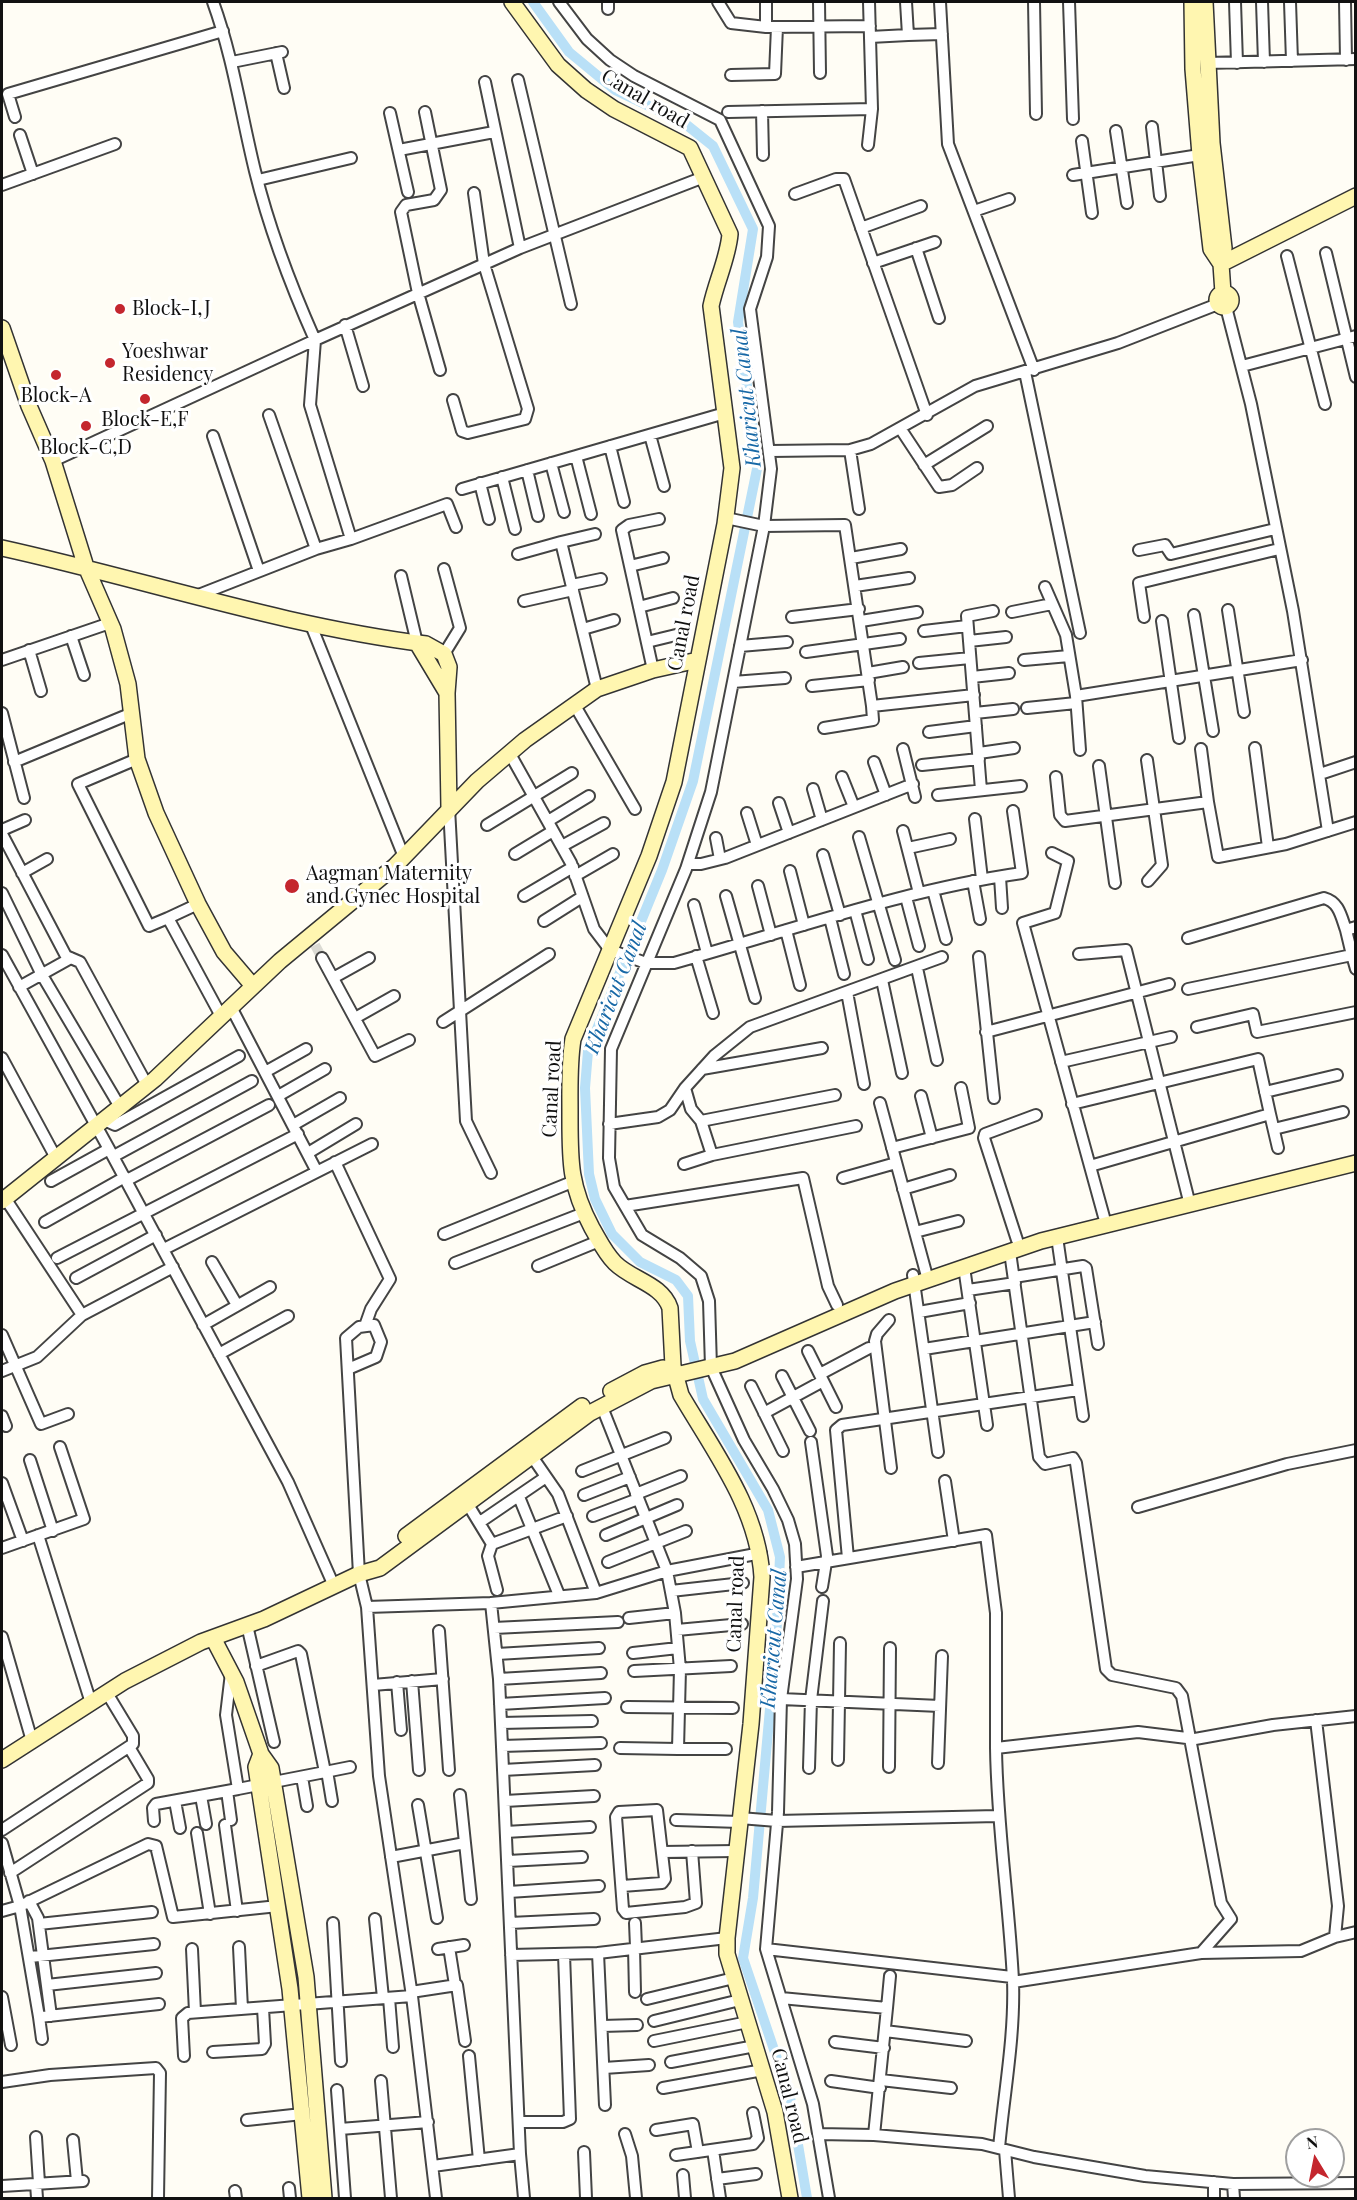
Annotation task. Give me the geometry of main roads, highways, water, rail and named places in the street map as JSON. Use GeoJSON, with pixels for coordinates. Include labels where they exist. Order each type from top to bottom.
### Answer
{"type":"FeatureCollection","features":[{"type":"Feature","properties":{"kind":"waterway","name":"Kharicut Canal"},"geometry":{"type":"LineString","coordinates":[[533,2],[569,52],[615,90],[683,122],[713,146],[753,229],[738,322],[758,464],[693,781],[662,870],[588,1051],[585,1088],[589,1174],[595,1199],[612,1234],[640,1262],[676,1280],[688,1296],[690,1341],[703,1399],[768,1510],[780,1557],[776,1642],[753,1898],[743,1958],[790,2097],[807,2198]]}},
{"type":"Feature","properties":{"kind":"tunnel"},"geometry":{"type":"LineString","coordinates":[[315,945],[322,958]]}},
{"type":"Feature","properties":{"kind":"place","name":"Block-I,J"},"geometry":{"type":"Point","coordinates":[120,309]}},
{"type":"Feature","properties":{"kind":"place","name":"Yoeshwar Residency"},"geometry":{"type":"Point","coordinates":[110,363]}},
{"type":"Feature","properties":{"kind":"place","name":"Block-A"},"geometry":{"type":"Point","coordinates":[56,375]}},
{"type":"Feature","properties":{"kind":"place","name":"Block-E,F"},"geometry":{"type":"Point","coordinates":[145,399]}},
{"type":"Feature","properties":{"kind":"place","name":"Block-C,D"},"geometry":{"type":"Point","coordinates":[86,426]}},
{"type":"Feature","properties":{"kind":"place","name":"Aagman Maternity and Gynec Hospital"},"geometry":{"type":"Point","coordinates":[292,886]}}]}
